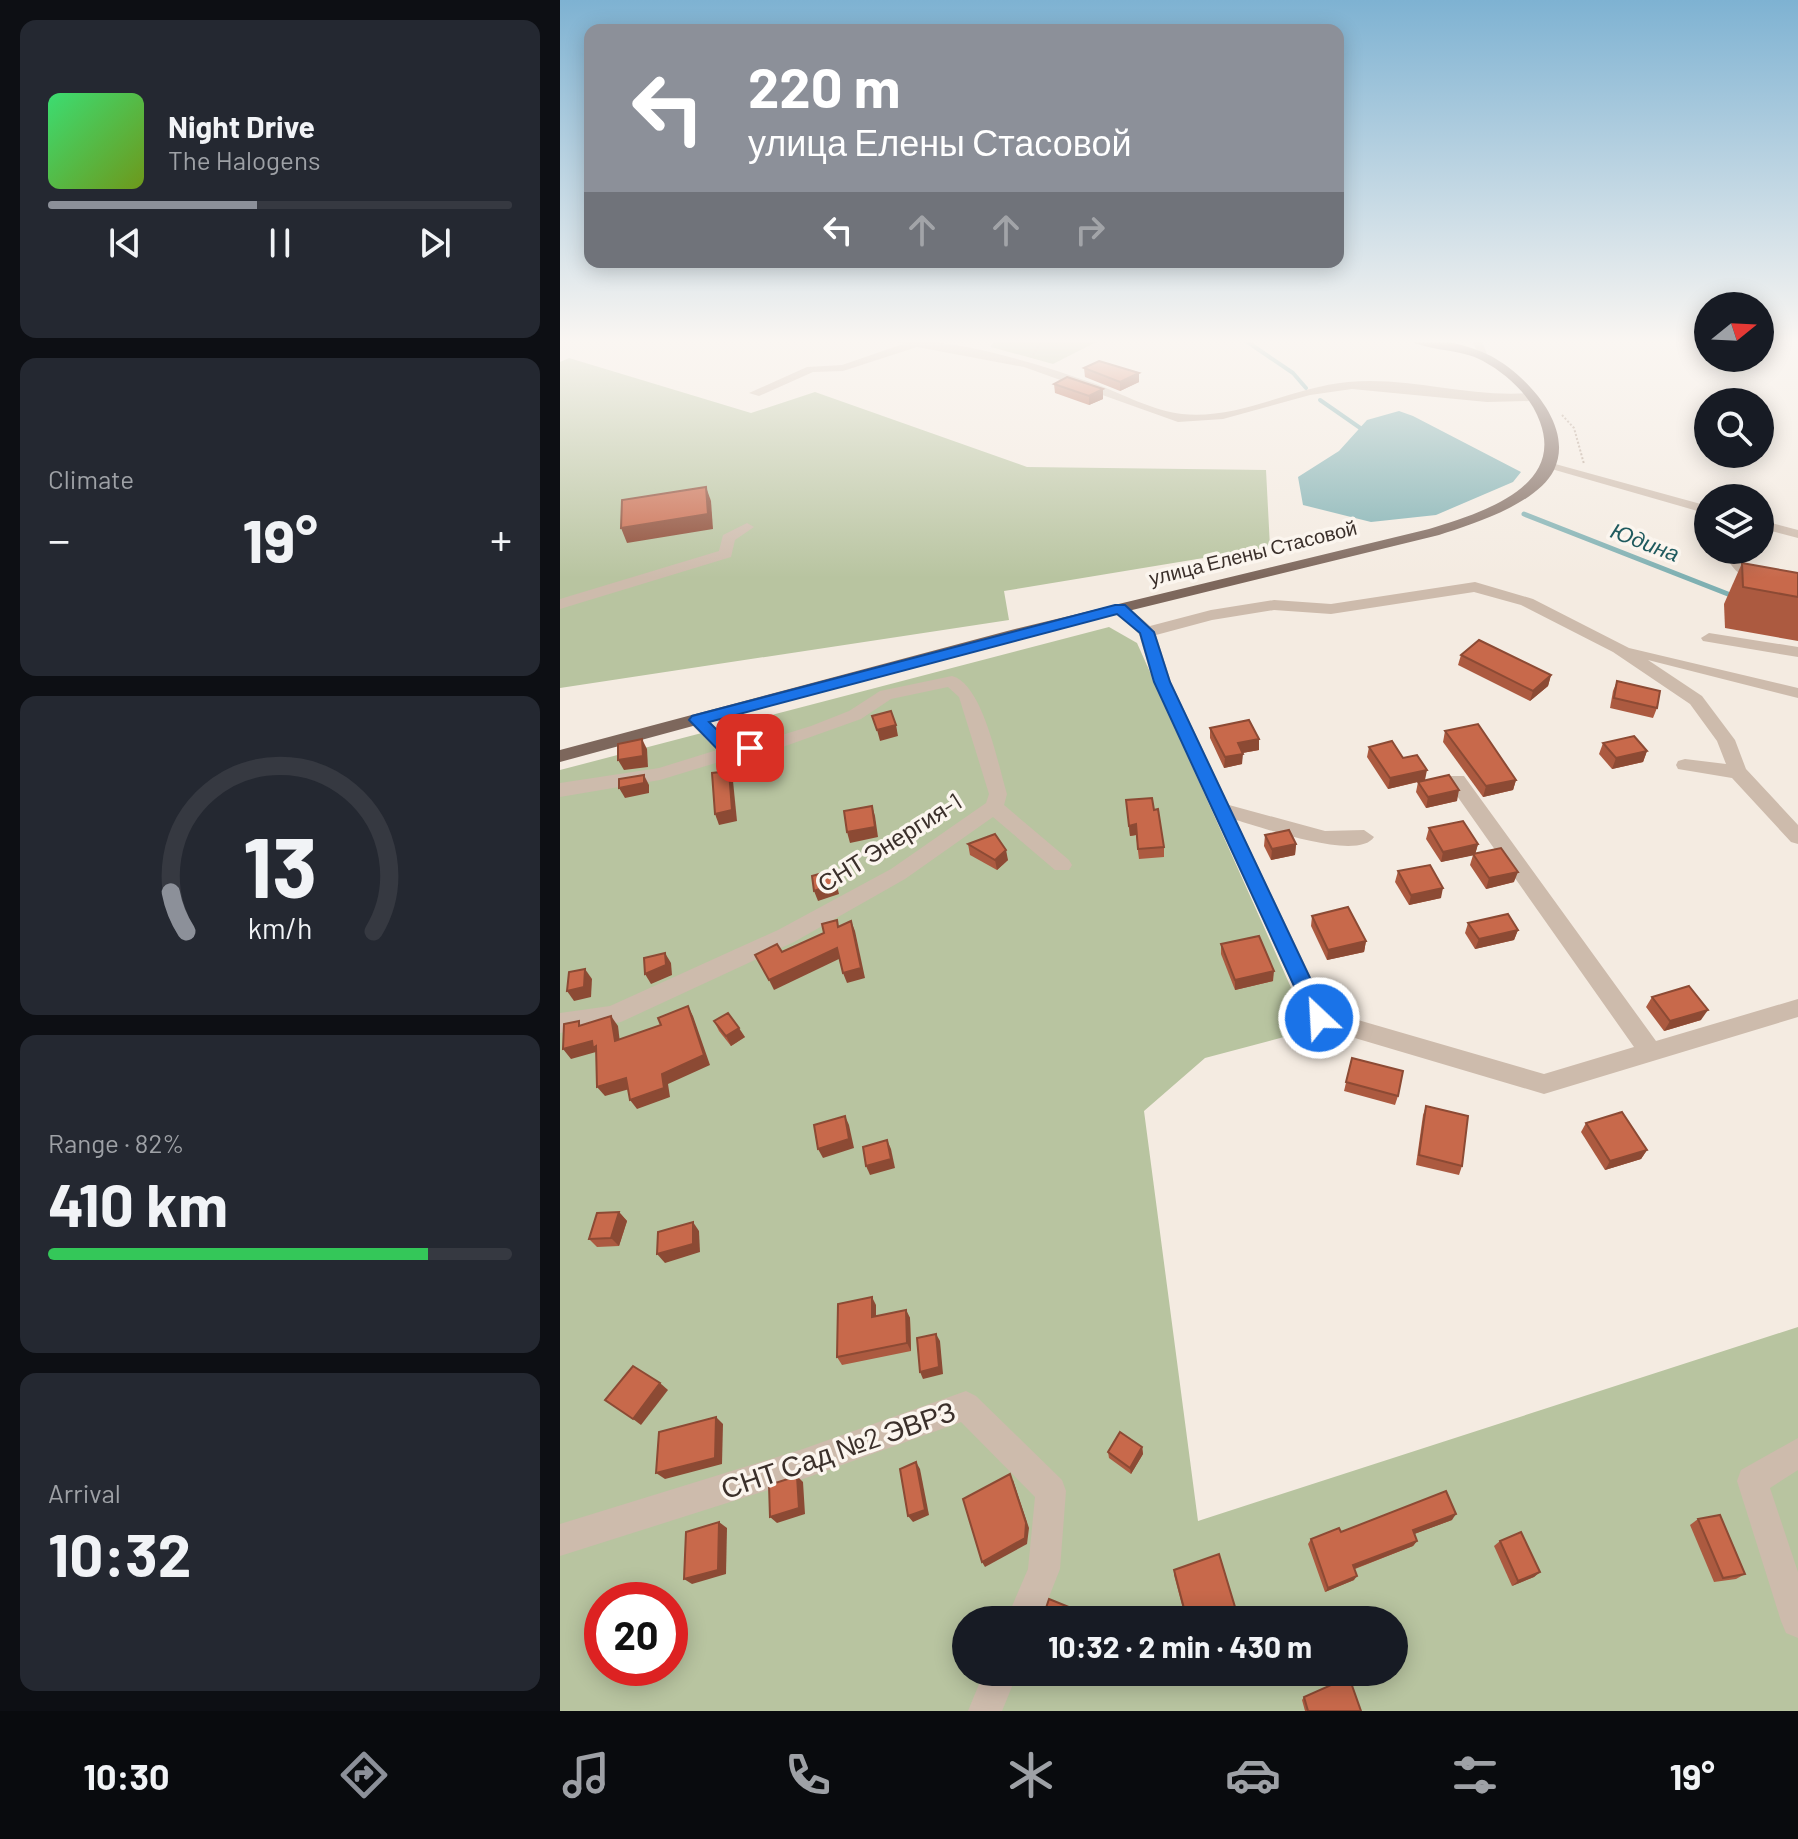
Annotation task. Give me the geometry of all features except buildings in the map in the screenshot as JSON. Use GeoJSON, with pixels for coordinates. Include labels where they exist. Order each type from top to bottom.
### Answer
{"type":"FeatureCollection","features":[{"type":"Feature","properties":{"kind":"main road"},"geometry":{"type":"LineString","coordinates":[[1543,419],[1552,434],[1553,465]]}},
{"type":"Feature","properties":{"kind":"main road","name":"улица Елены Стасовой"},"geometry":{"type":"LineString","coordinates":[[560,756],[1120,608],[1454,524],[1504,504],[1534,485],[1553,465]]}},
{"type":"Feature","properties":{"kind":"street"},"geometry":{"type":"LineString","coordinates":[[1189,419],[1209,419]]}},
{"type":"Feature","properties":{"kind":"street"},"geometry":{"type":"LineString","coordinates":[[1553,465],[1694,506]]}},
{"type":"Feature","properties":{"kind":"street"},"geometry":{"type":"LineString","coordinates":[[560,604],[726,554],[728,538],[747,527]]}},
{"type":"Feature","properties":{"kind":"street"},"geometry":{"type":"LineString","coordinates":[[1774,528],[1798,534]]}},
{"type":"Feature","properties":{"kind":"street"},"geometry":{"type":"LineString","coordinates":[[1734,564],[1742,573],[1798,588]]}},
{"type":"Feature","properties":{"kind":"street"},"geometry":{"type":"LineString","coordinates":[[1147,632],[1211,615],[1274,605],[1331,609],[1475,587],[1527,602],[1619,649],[1696,700],[1726,740],[1738,772],[1798,837]]}},
{"type":"Feature","properties":{"kind":"street"},"geometry":{"type":"LineString","coordinates":[[1120,608],[1147,632],[1162,682],[1319,1018],[1544,1084],[1649,1050],[1798,1008]]}},
{"type":"Feature","properties":{"kind":"street"},"geometry":{"type":"LineString","coordinates":[[1709,638],[1798,652]]}},
{"type":"Feature","properties":{"kind":"street"},"geometry":{"type":"LineString","coordinates":[[1619,649],[1798,693]]}},
{"type":"Feature","properties":{"kind":"street","name":"СНТ Энергия-1"},"geometry":{"type":"LineString","coordinates":[[560,1023],[613,1015],[786,936],[898,874],[994,807],[998,794],[967,695],[952,681],[886,695],[855,715],[817,730],[771,745],[730,752]]}},
{"type":"Feature","properties":{"kind":"street"},"geometry":{"type":"LineString","coordinates":[[560,790],[660,774],[730,752],[697,720]]}},
{"type":"Feature","properties":{"kind":"street"},"geometry":{"type":"LineString","coordinates":[[1685,765],[1738,772]]}},
{"type":"Feature","properties":{"kind":"street"},"geometry":{"type":"LineString","coordinates":[[1457,781],[1649,1050]]}},
{"type":"Feature","properties":{"kind":"street"},"geometry":{"type":"LineString","coordinates":[[994,807],[1062,865]]}},
{"type":"Feature","properties":{"kind":"street"},"geometry":{"type":"LineString","coordinates":[[1223,810],[1325,838],[1364,837]]}},
{"type":"Feature","properties":{"kind":"street","name":"СНТ Сад №2 ЭВРЗ"},"geometry":{"type":"LineString","coordinates":[[560,1540],[803,1464],[966,1406],[1051,1491],[1044,1569],[1029,1606]]}},
{"type":"Feature","properties":{"kind":"street"},"geometry":{"type":"LineString","coordinates":[[1798,1453],[1752,1481],[1798,1621]]}},
{"type":"Feature","properties":{"kind":"street"},"geometry":{"type":"LineString","coordinates":[[985,1711],[995,1686]]}},
{"type":"Feature","properties":{"kind":"green space"},"geometry":{"type":"Polygon","coordinates":[[[560,419],[891,419],[1027,467],[1266,470],[1270,547],[1004,591],[1009,620],[560,688],[560,419]]]}},
{"type":"Feature","properties":{"kind":"green space"},"geometry":{"type":"Polygon","coordinates":[[[1109,627],[1137,643],[1310,1030],[1205,1058],[1144,1111],[1198,1521],[1798,1327],[1798,1711],[560,1711],[560,770],[1109,627]]]}},
{"type":"Feature","properties":{"kind":"water"},"geometry":{"type":"Polygon","coordinates":[[[1418,419],[1521,472],[1513,482],[1436,515],[1371,522],[1303,505],[1298,477],[1339,451],[1367,420],[1418,419]]]}},
{"type":"Feature","properties":{"kind":"waterway","name":"Юдина"},"geometry":{"type":"LineString","coordinates":[[1347,419],[1366,432]]}},
{"type":"Feature","properties":{"kind":"waterway","name":"Юдина"},"geometry":{"type":"LineString","coordinates":[[1524,514],[1733,596]]}},
{"type":"Feature","properties":{"kind":"route"},"geometry":{"type":"LineString","coordinates":[[750,748],[730,752],[697,720],[1120,608],[1147,632],[1162,682],[1319,1018]]}}]}
